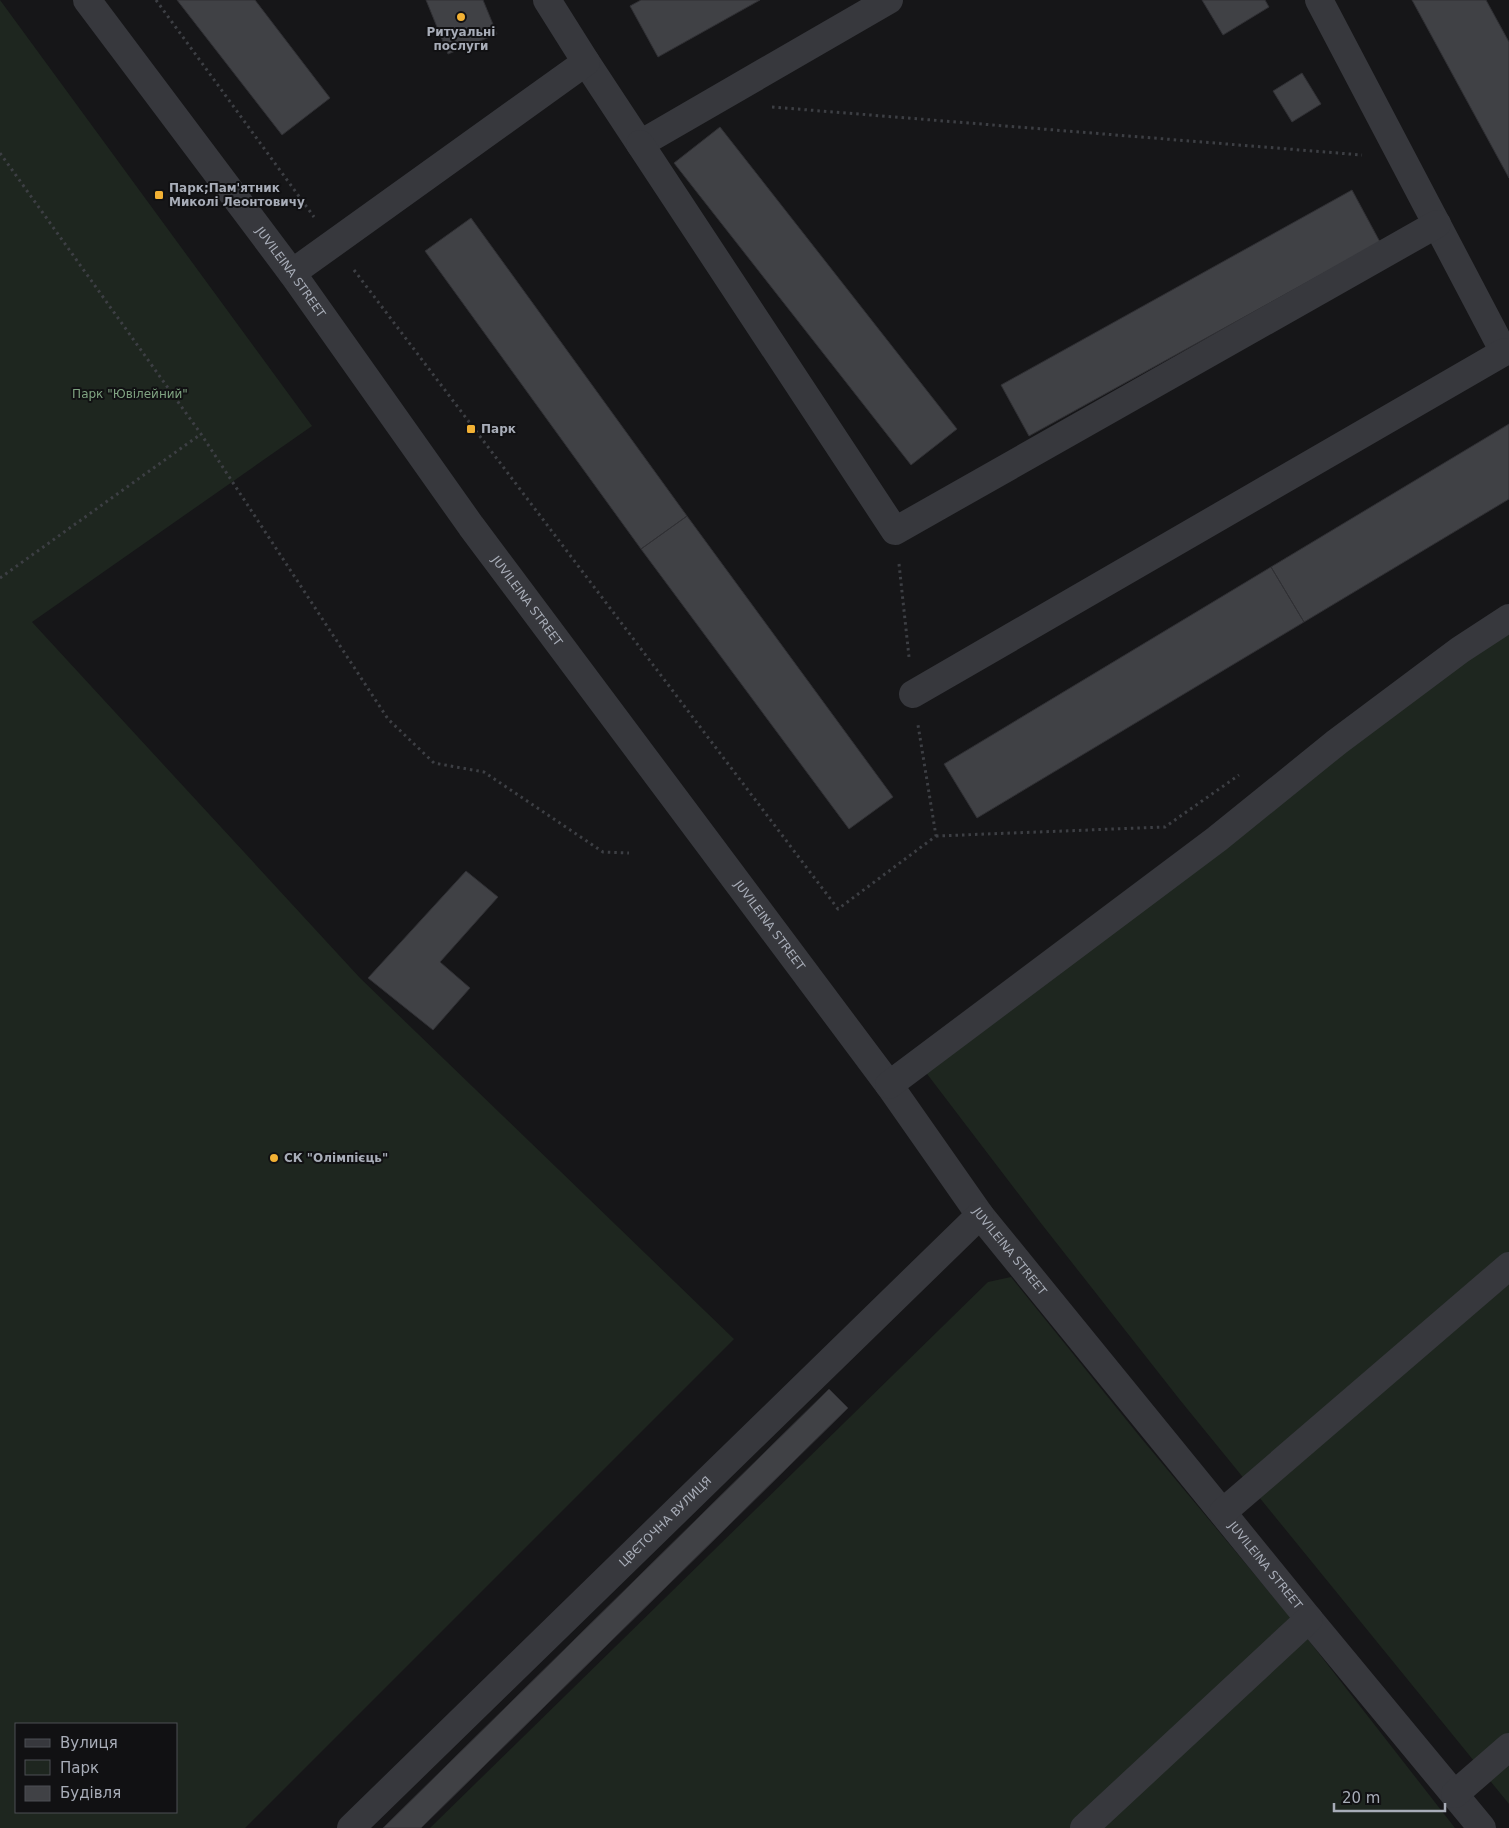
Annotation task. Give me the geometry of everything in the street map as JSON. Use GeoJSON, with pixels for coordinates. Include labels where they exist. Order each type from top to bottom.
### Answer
{"type":"FeatureCollection","features":[{"type":"Feature","properties":{"kind":"street","name":"JUVILEINA STREET"},"geometry":{"type":"LineString","coordinates":[[87,0],[292,273],[471,526],[889,1085],[980,1215],[1482,1828]]}},
{"type":"Feature","properties":{"kind":"street"},"geometry":{"type":"LineString","coordinates":[[548,0],[586,62],[895,531],[1437,224]]}},
{"type":"Feature","properties":{"kind":"street"},"geometry":{"type":"LineString","coordinates":[[640,144],[889,0]]}},
{"type":"Feature","properties":{"kind":"street"},"geometry":{"type":"LineString","coordinates":[[913,694],[1506,351],[1319,0]]}},
{"type":"Feature","properties":{"kind":"street"},"geometry":{"type":"LineString","coordinates":[[292,273],[586,62]]}},
{"type":"Feature","properties":{"kind":"street"},"geometry":{"type":"LineString","coordinates":[[889,1085],[1217,840],[1337,742],[1460,650],[1509,618]]}},
{"type":"Feature","properties":{"kind":"street","name":"ЦВЄТОЧНА ВУЛИЦЯ"},"geometry":{"type":"LineString","coordinates":[[351,1828],[980,1215]]}},
{"type":"Feature","properties":{"kind":"street"},"geometry":{"type":"LineString","coordinates":[[1223,1512],[1509,1266]]}},
{"type":"Feature","properties":{"kind":"street"},"geometry":{"type":"LineString","coordinates":[[1084,1828],[1309,1619]]}},
{"type":"Feature","properties":{"kind":"street"},"geometry":{"type":"LineString","coordinates":[[1455,1794],[1509,1747]]}},
{"type":"Feature","properties":{"kind":"path"},"geometry":{"type":"LineString","coordinates":[[156,0],[334,244],[838,909],[936,836],[1165,827],[1247,770]]}},
{"type":"Feature","properties":{"kind":"path"},"geometry":{"type":"LineString","coordinates":[[771,107],[1371,156]]}},
{"type":"Feature","properties":{"kind":"path"},"geometry":{"type":"LineString","coordinates":[[0,153],[201,434],[388,718],[434,763],[484,772],[603,852],[629,853]]}},
{"type":"Feature","properties":{"kind":"path"},"geometry":{"type":"LineString","coordinates":[[0,578],[201,434]]}},
{"type":"Feature","properties":{"kind":"path"},"geometry":{"type":"LineString","coordinates":[[895,531],[913,694],[936,836]]}},
{"type":"Feature","properties":{"kind":"green space","name":"СК \"Олімпієць\""},"geometry":{"type":"Polygon","coordinates":[[[0,0],[312,426],[32,622],[360,978],[734,1339],[245,1828],[0,1828],[0,0]]]}},
{"type":"Feature","properties":{"kind":"green space"},"geometry":{"type":"Polygon","coordinates":[[[1509,618],[1509,1804],[1180,1400],[1040,1222],[921,1066],[1509,618]]]}},
{"type":"Feature","properties":{"kind":"green space"},"geometry":{"type":"Polygon","coordinates":[[[1011,1277],[1141,1438],[1296,1624],[1455,1828],[430,1828],[988,1282],[1011,1277]]]}},
{"type":"Feature","properties":{"kind":"building"},"geometry":{"type":"Polygon","coordinates":[[[177,0],[255,0],[330,98],[282,135],[177,0]]]}},
{"type":"Feature","properties":{"kind":"building","name":"Ритуальні послуги"},"geometry":{"type":"Polygon","coordinates":[[[426,0],[483,0],[497,34],[448,54],[426,0]]]}},
{"type":"Feature","properties":{"kind":"building"},"geometry":{"type":"Polygon","coordinates":[[[641,0],[760,0],[658,57],[630,6],[641,0]]]}},
{"type":"Feature","properties":{"kind":"building"},"geometry":{"type":"Polygon","coordinates":[[[1202,0],[1265,0],[1269,7],[1223,35],[1202,0]]]}},
{"type":"Feature","properties":{"kind":"building"},"geometry":{"type":"Polygon","coordinates":[[[1412,0],[1486,0],[1509,42],[1509,178],[1412,0]]]}},
{"type":"Feature","properties":{"kind":"building"},"geometry":{"type":"Polygon","coordinates":[[[1302,73],[1321,104],[1292,122],[1273,91],[1302,73]]]}},
{"type":"Feature","properties":{"kind":"building"},"geometry":{"type":"Polygon","coordinates":[[[720,127],[957,429],[911,465],[674,163],[720,127]]]}},
{"type":"Feature","properties":{"kind":"building"},"geometry":{"type":"Polygon","coordinates":[[[1352,190],[1380,242],[1029,436],[1001,385],[1352,190]]]}},
{"type":"Feature","properties":{"kind":"building"},"geometry":{"type":"Polygon","coordinates":[[[471,218],[687,516],[641,549],[425,251],[471,218]]]}},
{"type":"Feature","properties":{"kind":"building"},"geometry":{"type":"Polygon","coordinates":[[[1509,424],[1509,499],[1304,622],[1271,567],[1509,424]]]}},
{"type":"Feature","properties":{"kind":"building"},"geometry":{"type":"Polygon","coordinates":[[[687,516],[893,797],[849,829],[641,549],[687,516]]]}},
{"type":"Feature","properties":{"kind":"building"},"geometry":{"type":"Polygon","coordinates":[[[1271,567],[1304,622],[977,818],[944,764],[1271,567]]]}},
{"type":"Feature","properties":{"kind":"building"},"geometry":{"type":"Polygon","coordinates":[[[466,871],[498,897],[440,962],[470,988],[433,1030],[368,978],[466,871]]]}},
{"type":"Feature","properties":{"kind":"building"},"geometry":{"type":"Polygon","coordinates":[[[829,1389],[848,1408],[421,1828],[383,1828],[829,1389]]]}},
{"type":"Feature","properties":{"kind":"place","name":"Ритуальні послуги"},"geometry":{"type":"Point","coordinates":[461,17]}},
{"type":"Feature","properties":{"kind":"place","name":"Парк;Пам'ятник Миколі Леонтовичу"},"geometry":{"type":"Point","coordinates":[159,195]}},
{"type":"Feature","properties":{"kind":"place","name":"Парк"},"geometry":{"type":"Point","coordinates":[471,429]}},
{"type":"Feature","properties":{"kind":"place","name":"СК \"Олімпієць\""},"geometry":{"type":"Point","coordinates":[274,1158]}},
{"type":"Feature","properties":{"kind":"park label","name":"Парк \"Ювілейний\""},"geometry":{"type":"Point","coordinates":[130,394]}}]}
